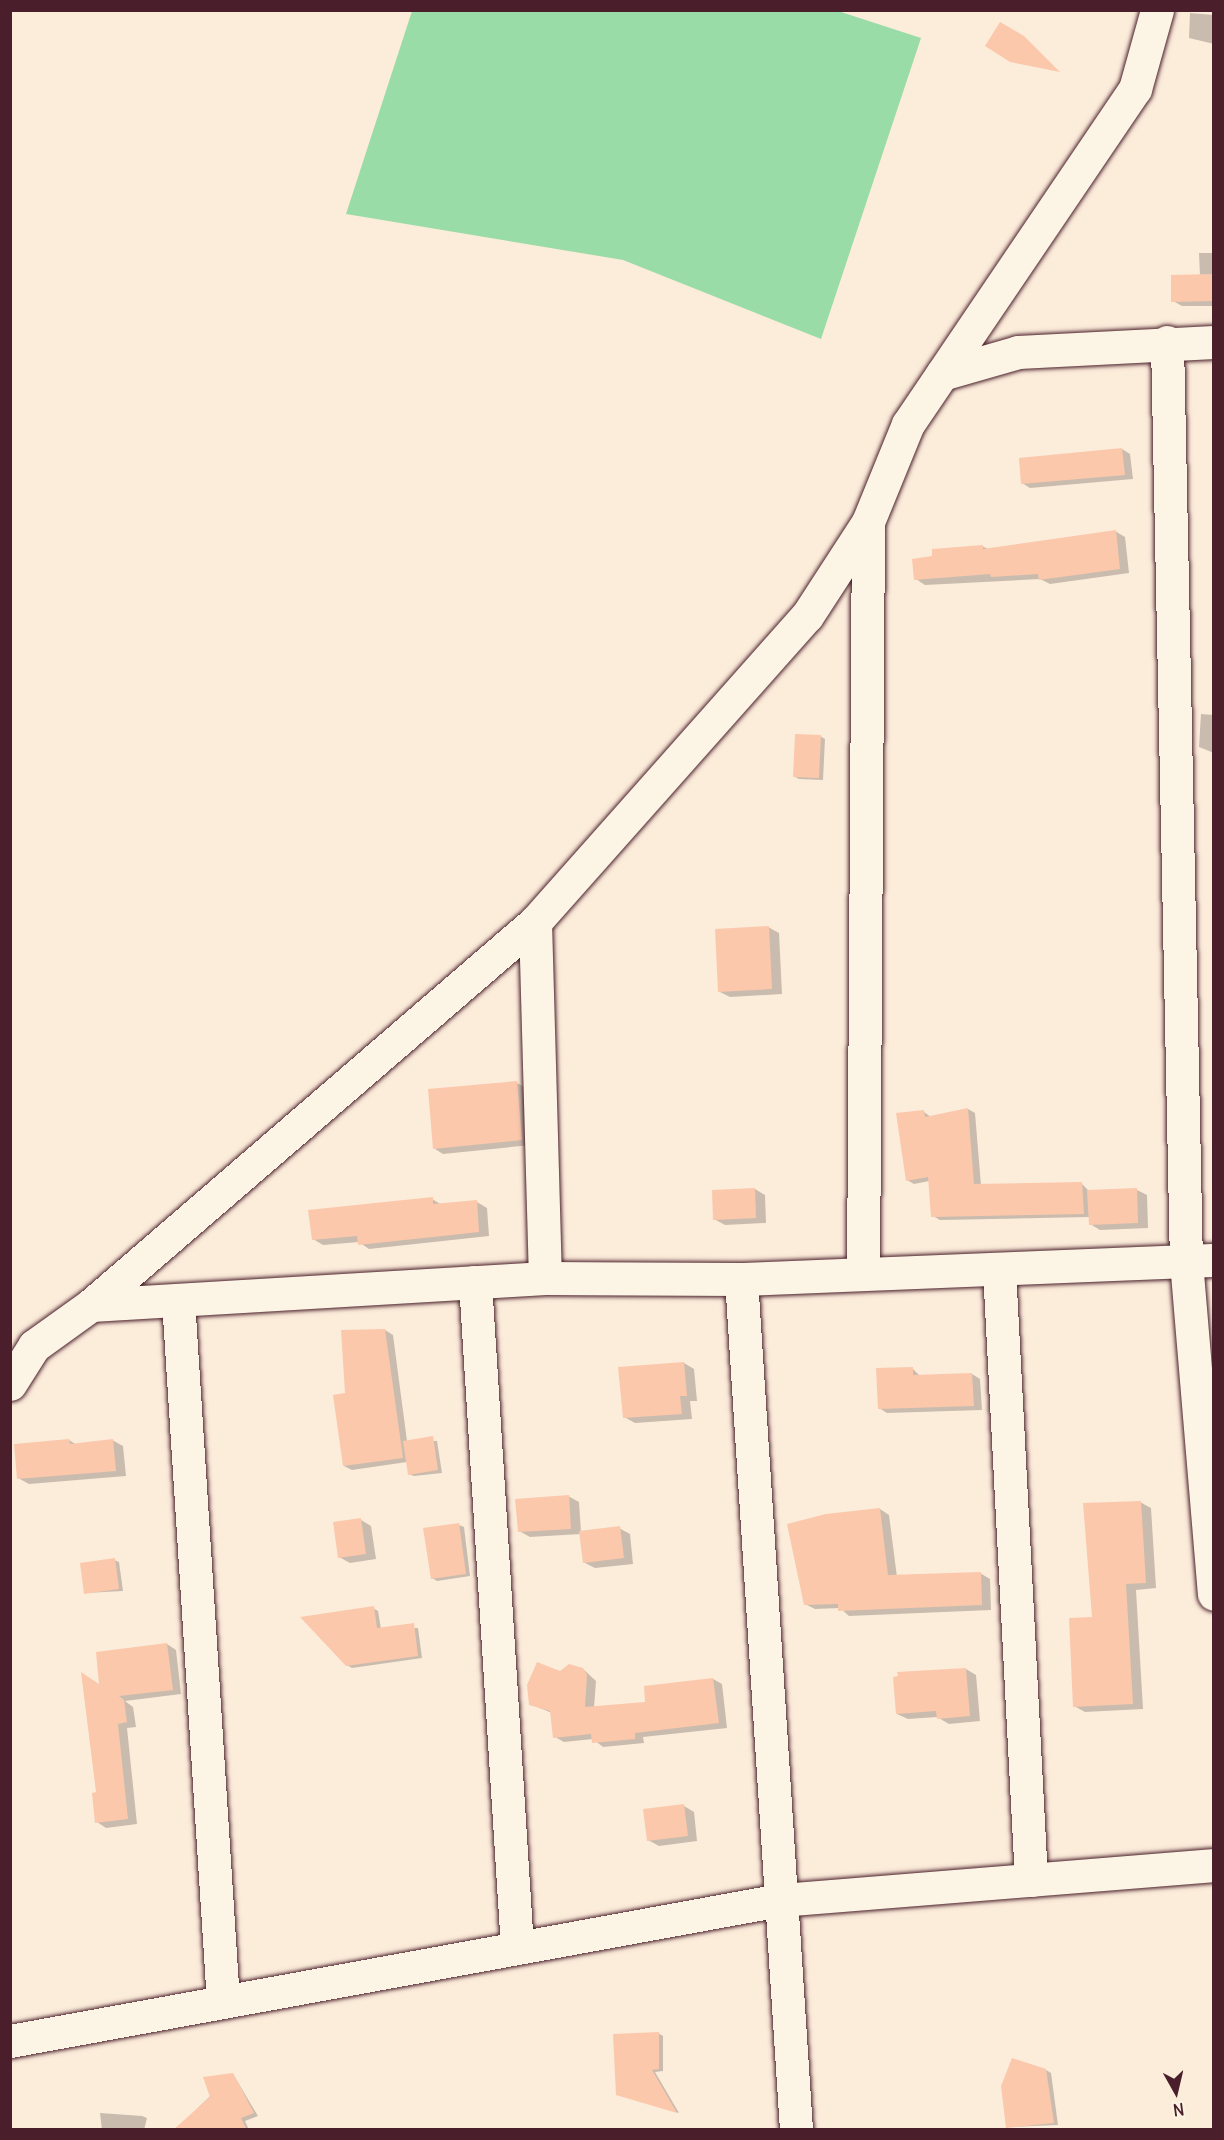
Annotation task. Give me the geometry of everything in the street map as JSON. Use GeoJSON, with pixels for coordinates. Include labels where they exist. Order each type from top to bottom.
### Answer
{"type":"FeatureCollection","features":[{"type":"Feature","properties":{"kind":"street"},"geometry":{"type":"LineString","coordinates":[[10,1384],[34,1346],[91,1305],[535,922],[807,616],[868,522],[908,424],[1135,89],[1158,10]]}},
{"type":"Feature","properties":{"kind":"street"},"geometry":{"type":"LineString","coordinates":[[942,374],[1018,351],[1167,342],[1214,342]]}},
{"type":"Feature","properties":{"kind":"street"},"geometry":{"type":"LineString","coordinates":[[1167,342],[1214,1594]]}},
{"type":"Feature","properties":{"kind":"street"},"geometry":{"type":"LineString","coordinates":[[863,1274],[868,522]]}},
{"type":"Feature","properties":{"kind":"street"},"geometry":{"type":"LineString","coordinates":[[535,922],[545,1278]]}},
{"type":"Feature","properties":{"kind":"street"},"geometry":{"type":"LineString","coordinates":[[91,1305],[545,1278],[741,1279],[1200,1260]]}},
{"type":"Feature","properties":{"kind":"street"},"geometry":{"type":"LineString","coordinates":[[999,1269],[1031,1880]]}},
{"type":"Feature","properties":{"kind":"street"},"geometry":{"type":"LineString","coordinates":[[741,1279],[796,2130]]}},
{"type":"Feature","properties":{"kind":"street"},"geometry":{"type":"LineString","coordinates":[[475,1282],[517,1948]]}},
{"type":"Feature","properties":{"kind":"street"},"geometry":{"type":"LineString","coordinates":[[178,1300],[223,2002]]}},
{"type":"Feature","properties":{"kind":"street"},"geometry":{"type":"LineString","coordinates":[[10,2041],[780,1900],[1214,1865]]}},
{"type":"Feature","properties":{"kind":"green space"},"geometry":{"type":"Polygon","coordinates":[[[412,11],[838,11],[921,38],[821,339],[623,260],[346,214],[412,11]]]}},
{"type":"Feature","properties":{"kind":"building"},"geometry":{"type":"Polygon","coordinates":[[[1000,22],[1024,36],[1060,72],[1010,62],[985,46],[1000,22]]]}},
{"type":"Feature","properties":{"kind":"building"},"geometry":{"type":"Polygon","coordinates":[[[1214,274],[1214,301],[1171,302],[1171,275],[1214,274]]]}},
{"type":"Feature","properties":{"kind":"building"},"geometry":{"type":"Polygon","coordinates":[[[1122,448],[1125,475],[1021,484],[1019,458],[1122,448]]]}},
{"type":"Feature","properties":{"kind":"building"},"geometry":{"type":"Polygon","coordinates":[[[1116,530],[1120,569],[1039,580],[1038,574],[991,577],[990,574],[914,580],[912,559],[932,556],[932,549],[983,545],[983,549],[1116,530]]]}},
{"type":"Feature","properties":{"kind":"building"},"geometry":{"type":"Polygon","coordinates":[[[795,734],[821,735],[819,778],[793,777],[795,734]]]}},
{"type":"Feature","properties":{"kind":"building"},"geometry":{"type":"Polygon","coordinates":[[[769,926],[772,989],[718,992],[715,929],[769,926]]]}},
{"type":"Feature","properties":{"kind":"building"},"geometry":{"type":"Polygon","coordinates":[[[517,1081],[522,1140],[433,1149],[428,1089],[517,1081]]]}},
{"type":"Feature","properties":{"kind":"building"},"geometry":{"type":"Polygon","coordinates":[[[968,1108],[974,1184],[1082,1182],[1084,1214],[931,1217],[928,1177],[906,1181],[896,1113],[924,1110],[925,1117],[968,1108]]]}},
{"type":"Feature","properties":{"kind":"building"},"geometry":{"type":"Polygon","coordinates":[[[755,1188],[756,1218],[713,1220],[712,1190],[755,1188]]]}},
{"type":"Feature","properties":{"kind":"building"},"geometry":{"type":"Polygon","coordinates":[[[1137,1188],[1138,1223],[1089,1225],[1087,1190],[1137,1188]]]}},
{"type":"Feature","properties":{"kind":"building"},"geometry":{"type":"Polygon","coordinates":[[[433,1197],[433,1204],[477,1200],[479,1232],[358,1245],[357,1236],[312,1240],[308,1210],[433,1197]]]}},
{"type":"Feature","properties":{"kind":"building"},"geometry":{"type":"Polygon","coordinates":[[[385,1329],[403,1458],[343,1466],[333,1395],[345,1393],[341,1330],[385,1329]]]}},
{"type":"Feature","properties":{"kind":"building"},"geometry":{"type":"Polygon","coordinates":[[[684,1362],[687,1396],[680,1396],[682,1414],[623,1418],[618,1367],[684,1362]]]}},
{"type":"Feature","properties":{"kind":"building"},"geometry":{"type":"Polygon","coordinates":[[[913,1367],[913,1375],[972,1373],[974,1406],[878,1409],[876,1368],[913,1367]]]}},
{"type":"Feature","properties":{"kind":"building"},"geometry":{"type":"Polygon","coordinates":[[[433,1436],[438,1470],[408,1475],[403,1441],[433,1436]]]}},
{"type":"Feature","properties":{"kind":"building"},"geometry":{"type":"Polygon","coordinates":[[[69,1439],[70,1444],[113,1439],[116,1471],[17,1479],[14,1444],[69,1439]]]}},
{"type":"Feature","properties":{"kind":"building"},"geometry":{"type":"Polygon","coordinates":[[[569,1495],[571,1529],[518,1532],[515,1499],[569,1495]]]}},
{"type":"Feature","properties":{"kind":"building"},"geometry":{"type":"Polygon","coordinates":[[[1141,1501],[1146,1583],[1126,1584],[1133,1704],[1073,1707],[1069,1618],[1092,1617],[1083,1503],[1141,1501]]]}},
{"type":"Feature","properties":{"kind":"building"},"geometry":{"type":"Polygon","coordinates":[[[880,1508],[888,1575],[981,1572],[982,1605],[838,1611],[838,1604],[804,1605],[787,1524],[826,1514],[880,1508]]]}},
{"type":"Feature","properties":{"kind":"building"},"geometry":{"type":"Polygon","coordinates":[[[361,1518],[366,1554],[338,1558],[333,1522],[361,1518]]]}},
{"type":"Feature","properties":{"kind":"building"},"geometry":{"type":"Polygon","coordinates":[[[459,1523],[466,1574],[431,1579],[423,1528],[459,1523]]]}},
{"type":"Feature","properties":{"kind":"building"},"geometry":{"type":"Polygon","coordinates":[[[620,1526],[624,1558],[583,1563],[579,1531],[620,1526]]]}},
{"type":"Feature","properties":{"kind":"building"},"geometry":{"type":"Polygon","coordinates":[[[115,1558],[119,1589],[84,1594],[80,1563],[115,1558]]]}},
{"type":"Feature","properties":{"kind":"building"},"geometry":{"type":"Polygon","coordinates":[[[374,1606],[377,1628],[414,1623],[418,1656],[346,1666],[300,1617],[374,1606]]]}},
{"type":"Feature","properties":{"kind":"building"},"geometry":{"type":"Polygon","coordinates":[[[167,1643],[173,1690],[119,1696],[124,1700],[127,1722],[118,1724],[128,1819],[95,1823],[92,1793],[96,1792],[81,1672],[99,1684],[96,1652],[167,1643]]]}},
{"type":"Feature","properties":{"kind":"building"},"geometry":{"type":"Polygon","coordinates":[[[537,1662],[560,1671],[569,1664],[583,1668],[587,1675],[585,1707],[645,1702],[644,1686],[713,1678],[719,1723],[635,1733],[635,1739],[592,1743],[591,1734],[553,1738],[550,1711],[529,1705],[527,1685],[537,1662]]]}},
{"type":"Feature","properties":{"kind":"building"},"geometry":{"type":"Polygon","coordinates":[[[966,1668],[970,1716],[937,1719],[936,1711],[896,1714],[893,1677],[898,1676],[897,1672],[966,1668]]]}},
{"type":"Feature","properties":{"kind":"building"},"geometry":{"type":"Polygon","coordinates":[[[684,1804],[688,1836],[647,1841],[643,1809],[684,1804]]]}},
{"type":"Feature","properties":{"kind":"building"},"geometry":{"type":"Polygon","coordinates":[[[659,2032],[659,2069],[652,2070],[677,2113],[616,2095],[613,2034],[659,2032]]]}},
{"type":"Feature","properties":{"kind":"building"},"geometry":{"type":"Polygon","coordinates":[[[1012,2058],[1046,2069],[1054,2123],[1006,2128],[1001,2086],[1012,2058]]]}},
{"type":"Feature","properties":{"kind":"building"},"geometry":{"type":"Polygon","coordinates":[[[233,2073],[254,2113],[241,2118],[247,2130],[173,2130],[210,2097],[203,2077],[233,2073]]]}}]}
